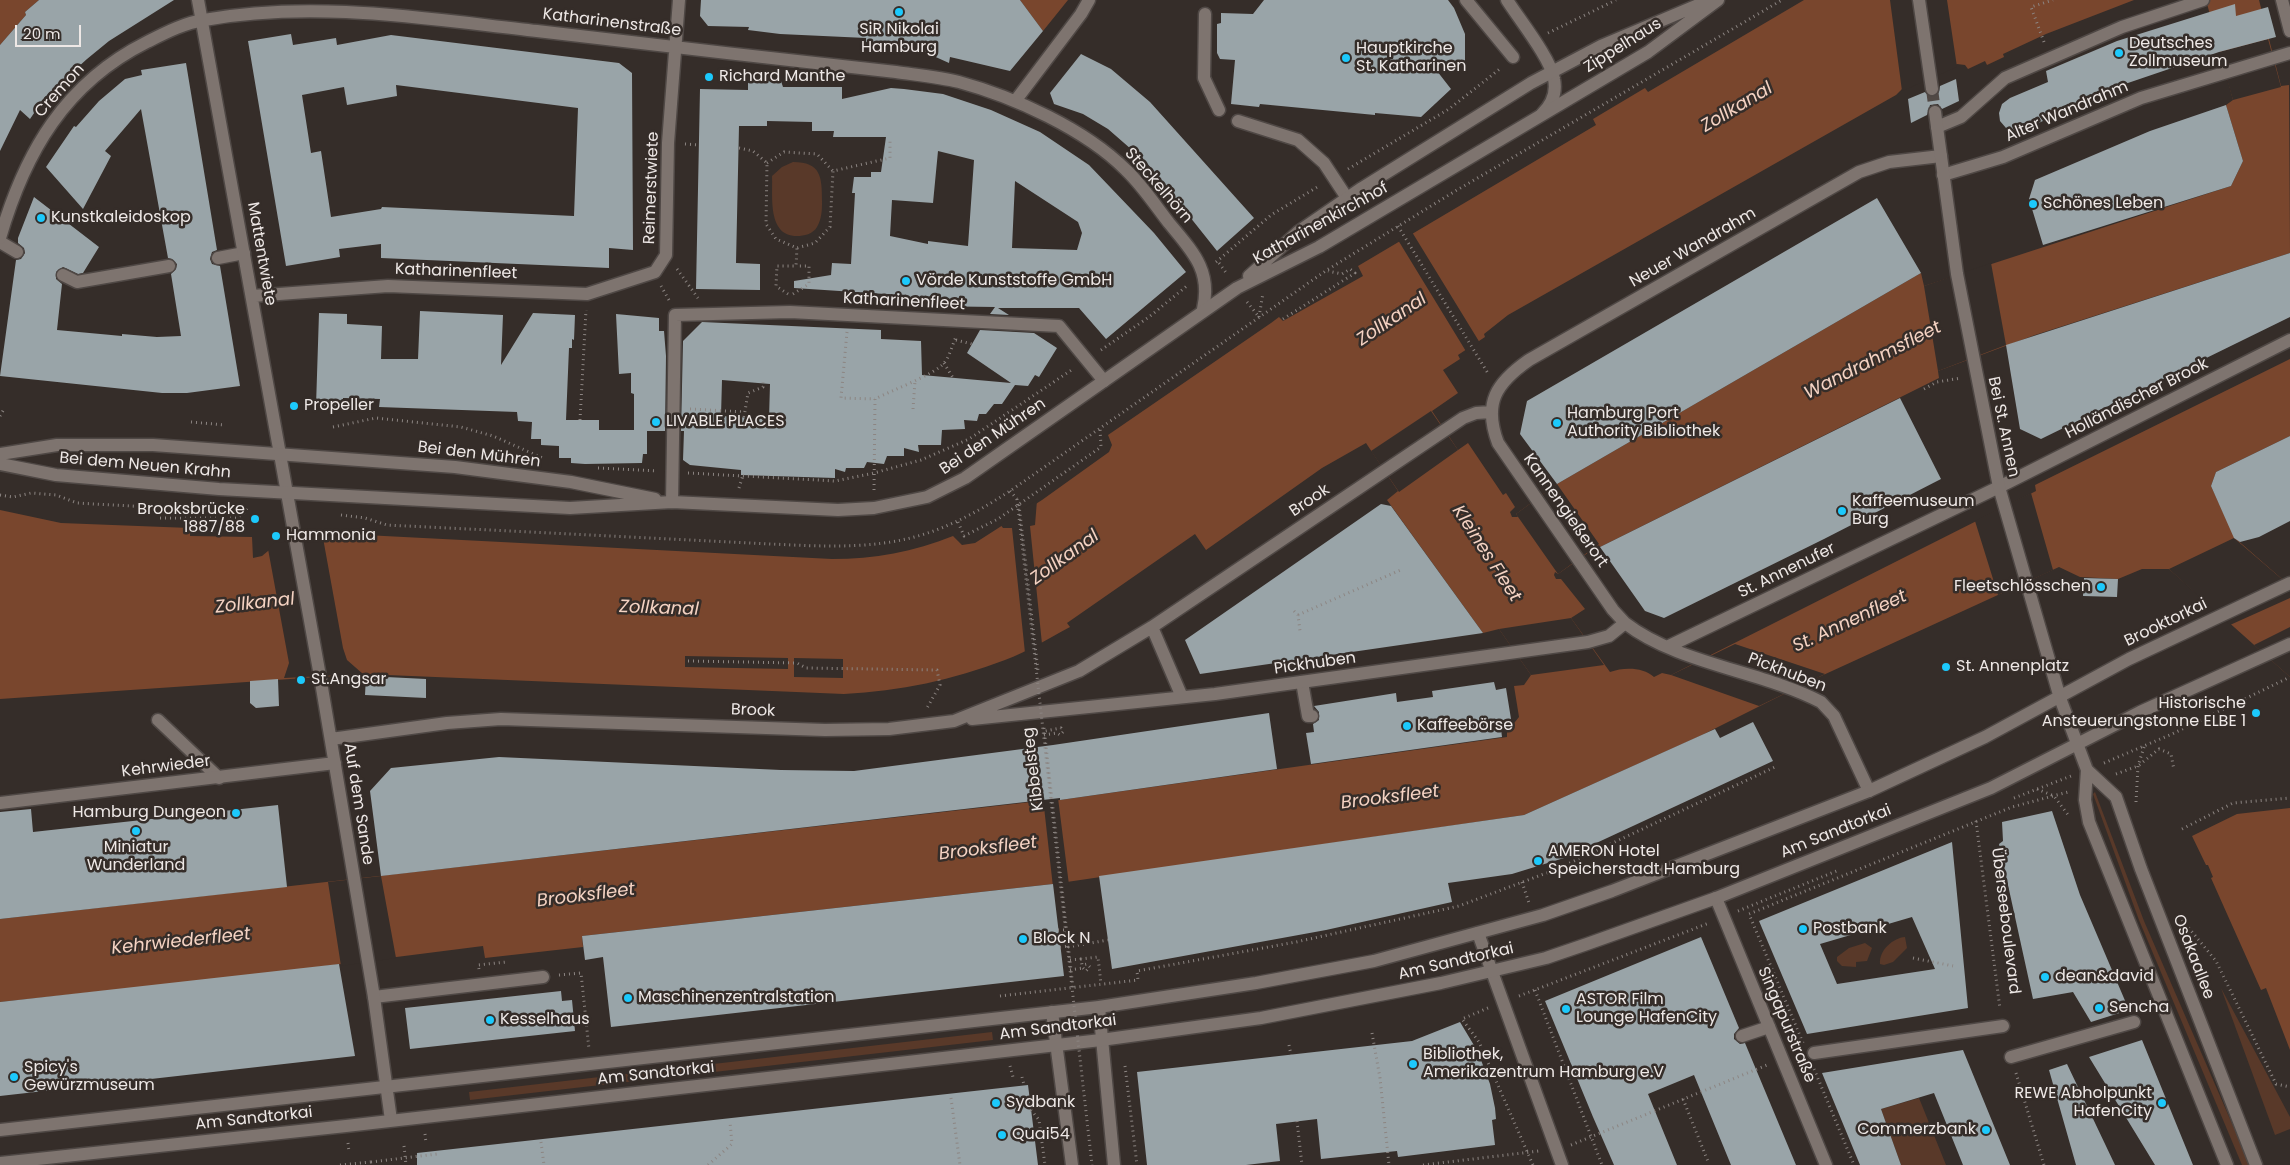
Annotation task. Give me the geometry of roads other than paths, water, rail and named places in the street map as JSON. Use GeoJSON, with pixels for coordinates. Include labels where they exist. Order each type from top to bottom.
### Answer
{"type":"FeatureCollection","features":[{"type":"Feature","properties":{"kind":"street","name":"Mattentwiete"},"geometry":{"type":"LineString","coordinates":[[198,0],[288,494]]}},
{"type":"Feature","properties":{"kind":"street","name":"Reimerstwiete"},"geometry":{"type":"LineString","coordinates":[[655,272],[666,255],[668,143],[678,0]]}},
{"type":"Feature","properties":{"kind":"street"},"geometry":{"type":"LineString","coordinates":[[1016,100],[1081,14],[1089,0]]}},
{"type":"Feature","properties":{"kind":"street"},"geometry":{"type":"LineString","coordinates":[[1466,0],[1513,57]]}},
{"type":"Feature","properties":{"kind":"street"},"geometry":{"type":"LineString","coordinates":[[1507,0],[1552,72],[1554,94],[1548,109],[1542,114]]}},
{"type":"Feature","properties":{"kind":"street","name":"Zippelhaus"},"geometry":{"type":"LineString","coordinates":[[1552,72],[1616,39],[1710,0]]}},
{"type":"Feature","properties":{"kind":"street","name":"Zippelhaus"},"geometry":{"type":"LineString","coordinates":[[1542,114],[1648,52],[1718,0]]}},
{"type":"Feature","properties":{"kind":"street"},"geometry":{"type":"LineString","coordinates":[[1919,0],[1932,89]]}},
{"type":"Feature","properties":{"kind":"street"},"geometry":{"type":"LineString","coordinates":[[1937,127],[1961,117],[2005,78],[2122,27],[2203,0]]}},
{"type":"Feature","properties":{"kind":"street"},"geometry":{"type":"LineString","coordinates":[[2282,0],[2290,30]]}},
{"type":"Feature","properties":{"kind":"street","name":"Katharinenstraße"},"geometry":{"type":"LineString","coordinates":[[202,20],[302,10],[392,14],[896,72],[958,82],[1016,100]]}},
{"type":"Feature","properties":{"kind":"street"},"geometry":{"type":"LineString","coordinates":[[1205,14],[1204,78],[1219,110]]}},
{"type":"Feature","properties":{"kind":"street","name":"Cremon"},"geometry":{"type":"LineString","coordinates":[[0,238],[10,204],[24,169],[44,132],[72,97],[101,70],[134,48],[166,32],[202,20]]}},
{"type":"Feature","properties":{"kind":"street","name":"Alter Wandrahm"},"geometry":{"type":"LineString","coordinates":[[1943,175],[2003,157],[2121,106],[2225,71],[2290,53]]}},
{"type":"Feature","properties":{"kind":"street","name":"Katharinenkirchhof"},"geometry":{"type":"LineString","coordinates":[[1237,288],[1298,232],[1347,198],[1552,72]]}},
{"type":"Feature","properties":{"kind":"street","name":"Steckelhörn"},"geometry":{"type":"LineString","coordinates":[[1016,100],[1099,146],[1126,170],[1196,256],[1204,273],[1206,292],[1203,309]]}},
{"type":"Feature","properties":{"kind":"street","name":"Bei St. Annen"},"geometry":{"type":"LineString","coordinates":[[1935,112],[1957,274],[1972,358],[1999,487],[2060,698]]}},
{"type":"Feature","properties":{"kind":"street","name":"Katharinenkirchhof"},"geometry":{"type":"LineString","coordinates":[[1237,288],[1319,247],[1542,114]]}},
{"type":"Feature","properties":{"kind":"street","name":"Katharinenkirchhof"},"geometry":{"type":"LineString","coordinates":[[1238,121],[1298,140],[1324,163],[1347,198]]}},
{"type":"Feature","properties":{"kind":"street","name":"Neuer Wandrahm"},"geometry":{"type":"LineString","coordinates":[[1491,412],[1495,396],[1505,380],[1536,356],[1859,172],[1879,165],[1941,156]]}},
{"type":"Feature","properties":{"kind":"street"},"geometry":{"type":"LineString","coordinates":[[0,242],[17,252]]}},
{"type":"Feature","properties":{"kind":"street"},"geometry":{"type":"LineString","coordinates":[[218,258],[244,253]]}},
{"type":"Feature","properties":{"kind":"street"},"geometry":{"type":"LineString","coordinates":[[63,275],[77,282],[169,266]]}},
{"type":"Feature","properties":{"kind":"street","name":"Katharinenfleet"},"geometry":{"type":"LineString","coordinates":[[252,296],[388,286],[586,294],[655,272]]}},
{"type":"Feature","properties":{"kind":"street","name":"Bei den Mühren"},"geometry":{"type":"LineString","coordinates":[[288,494],[570,508],[672,502],[838,510],[874,508],[927,497],[947,489],[1104,381],[1203,309],[1237,288]]}},
{"type":"Feature","properties":{"kind":"street","name":"Katharinenfleet"},"geometry":{"type":"LineString","coordinates":[[672,502],[675,314],[790,312],[1059,326],[1104,381]]}},
{"type":"Feature","properties":{"kind":"street","name":"Holländischer Brook"},"geometry":{"type":"LineString","coordinates":[[1999,487],[2290,340]]}},
{"type":"Feature","properties":{"kind":"street","name":"Brook"},"geometry":{"type":"LineString","coordinates":[[331,739],[447,723],[501,718],[824,730],[889,729],[954,721],[1079,671],[1152,627],[1444,430],[1469,415],[1491,412]]}},
{"type":"Feature","properties":{"kind":"street","name":"Kannengießerort"},"geometry":{"type":"LineString","coordinates":[[1491,412],[1492,428],[1498,443],[1578,560],[1625,623]]}},
{"type":"Feature","properties":{"kind":"street","name":"Bei dem Neuen Krahn"},"geometry":{"type":"LineString","coordinates":[[0,454],[57,445],[96,444],[153,444],[281,453]]}},
{"type":"Feature","properties":{"kind":"street","name":"Bei den Mühren"},"geometry":{"type":"LineString","coordinates":[[281,453],[455,467],[571,482],[672,502]]}},
{"type":"Feature","properties":{"kind":"street","name":"Bei dem Neuen Krahn"},"geometry":{"type":"LineString","coordinates":[[0,464],[56,475],[288,494]]}},
{"type":"Feature","properties":{"kind":"street","name":"St. Annenufer"},"geometry":{"type":"LineString","coordinates":[[1669,646],[1999,487]]}},
{"type":"Feature","properties":{"kind":"street","name":"Auf dem Sande"},"geometry":{"type":"LineString","coordinates":[[288,494],[374,997],[390,1120]]}},
{"type":"Feature","properties":{"kind":"street","name":"Brooktorkai"},"geometry":{"type":"LineString","coordinates":[[2060,698],[2129,659],[2289,583]]}},
{"type":"Feature","properties":{"kind":"street"},"geometry":{"type":"LineString","coordinates":[[1625,623],[1635,631],[1669,646]]}},
{"type":"Feature","properties":{"kind":"street","name":"Pickhuben"},"geometry":{"type":"LineString","coordinates":[[954,721],[1182,697],[1588,642],[1609,636],[1625,623]]}},
{"type":"Feature","properties":{"kind":"street"},"geometry":{"type":"LineString","coordinates":[[1152,627],[1182,697]]}},
{"type":"Feature","properties":{"kind":"street"},"geometry":{"type":"LineString","coordinates":[[2077,744],[2172,696],[2290,644]]}},
{"type":"Feature","properties":{"kind":"street","name":"Pickhuben"},"geometry":{"type":"LineString","coordinates":[[1669,646],[1821,702],[1831,710],[1869,790]]}},
{"type":"Feature","properties":{"kind":"street"},"geometry":{"type":"LineString","coordinates":[[1302,682],[1308,716],[1312,716]]}},
{"type":"Feature","properties":{"kind":"street","name":"Osakaallee"},"geometry":{"type":"LineString","coordinates":[[2060,698],[2087,770],[2085,800],[2093,831],[2227,1165]]}},
{"type":"Feature","properties":{"kind":"street","name":"Am Sandtorkai"},"geometry":{"type":"LineString","coordinates":[[0,1130],[1052,1012],[1264,982],[1374,961],[1543,915],[1612,891],[1869,790],[1985,737],[2060,698]]}},
{"type":"Feature","properties":{"kind":"street"},"geometry":{"type":"LineString","coordinates":[[158,720],[219,778]]}},
{"type":"Feature","properties":{"kind":"street","name":"Am Sandtorkai"},"geometry":{"type":"LineString","coordinates":[[0,1163],[1101,1040],[1261,1018],[1442,983],[1546,958],[1716,898],[1991,788],[2077,744]]}},
{"type":"Feature","properties":{"kind":"street","name":"Kehrwieder"},"geometry":{"type":"LineString","coordinates":[[0,803],[335,763]]}},
{"type":"Feature","properties":{"kind":"street","name":"Osakaallee"},"geometry":{"type":"LineString","coordinates":[[2087,770],[2116,797],[2256,1165]]}},
{"type":"Feature","properties":{"kind":"street","name":"Singapurstraße"},"geometry":{"type":"LineString","coordinates":[[1716,898],[1826,1165]]}},
{"type":"Feature","properties":{"kind":"street"},"geometry":{"type":"LineString","coordinates":[[1478,933],[1562,1165]]}},
{"type":"Feature","properties":{"kind":"street"},"geometry":{"type":"LineString","coordinates":[[374,997],[543,977]]}},
{"type":"Feature","properties":{"kind":"street"},"geometry":{"type":"LineString","coordinates":[[1099,1006],[1114,1165]]}},
{"type":"Feature","properties":{"kind":"street"},"geometry":{"type":"LineString","coordinates":[[1052,1012],[1058,1045],[1072,1165]]}},
{"type":"Feature","properties":{"kind":"street"},"geometry":{"type":"LineString","coordinates":[[2011,1057],[2134,1022]]}},
{"type":"Feature","properties":{"kind":"street","name":"Singapurstraße"},"geometry":{"type":"LineString","coordinates":[[1810,1054],[2003,1026]]}},
{"type":"Feature","properties":{"kind":"street"},"geometry":{"type":"LineString","coordinates":[[1742,1036],[1769,1027]]}},
{"type":"Feature","properties":{"kind":"water"},"geometry":{"type":"Polygon","coordinates":[[[0,0],[39,0],[25,12],[26,15],[0,45],[0,0]]]}},
{"type":"Feature","properties":{"kind":"water"},"geometry":{"type":"Polygon","coordinates":[[[1020,0],[1068,0],[1043,31],[1020,0]]]}},
{"type":"Feature","properties":{"kind":"water"},"geometry":{"type":"Polygon","coordinates":[[[1804,0],[2134,0],[2046,34],[2003,54],[2004,57],[1987,65],[1985,61],[1968,69],[1965,65],[1957,64],[1902,89],[1896,95],[1508,315],[1484,334],[1485,337],[1458,355],[1460,359],[1443,370],[1458,393],[1432,411],[1458,450],[1468,443],[1503,495],[1506,493],[1515,507],[1510,512],[1512,517],[1518,517],[1516,514],[1557,484],[1921,273],[1924,286],[2231,186],[2243,161],[2226,105],[2233,100],[2206,0],[2259,0],[2281,86],[2289,85],[2290,253],[2035,335],[1938,371],[1939,378],[1600,547],[1599,545],[1558,574],[1555,572],[1556,579],[1561,579],[1585,609],[1571,618],[1610,672],[1621,669],[1633,669],[1644,671],[1654,677],[1662,673],[1671,675],[2036,491],[2035,485],[2290,359],[2290,436],[2216,472],[2211,486],[2235,538],[2290,586],[2290,677],[2169,569],[2142,569],[2118,579],[2080,577],[2059,567],[1808,682],[1700,736],[1524,815],[1053,884],[582,936],[583,947],[485,958],[483,946],[247,976],[0,1002],[0,919],[1060,800],[1507,737],[1507,732],[1519,717],[1514,686],[1524,685],[1531,675],[1499,629],[1483,633],[1387,500],[1398,491],[1366,443],[1322,468],[1206,550],[1195,534],[1067,623],[1070,627],[1021,653],[946,679],[906,687],[844,694],[363,674],[0,699],[0,510],[61,523],[190,528],[190,536],[252,537],[253,558],[262,556],[274,546],[334,540],[336,536],[365,535],[832,559],[894,554],[953,536],[962,545],[975,543],[1042,500],[1109,452],[1112,445],[1108,435],[1279,317],[1283,321],[1363,276],[1358,266],[1596,125],[1593,119],[1645,88],[1648,92],[1804,0]]]}},
{"type":"Feature","properties":{"kind":"water"},"geometry":{"type":"Polygon","coordinates":[[[2290,808],[2290,1050],[2266,988],[2261,990],[2211,878],[2213,877],[2208,865],[2206,865],[2192,836],[2237,814],[2290,808]]]}},
{"type":"Feature","properties":{"kind":"tunnel"},"geometry":{"type":"LineString","coordinates":[[1932,89],[1935,112]]}},
{"type":"Feature","properties":{"kind":"place","name":"SiR Nikolai Hamburg"},"geometry":{"type":"Point","coordinates":[899,12]}},
{"type":"Feature","properties":{"kind":"place","name":"Deutsches Zollmuseum"},"geometry":{"type":"Point","coordinates":[2119,53]}},
{"type":"Feature","properties":{"kind":"place","name":"Hauptkirche St. Katharinen"},"geometry":{"type":"Point","coordinates":[1346,58]}},
{"type":"Feature","properties":{"kind":"place","name":"Richard Manthe"},"geometry":{"type":"Point","coordinates":[709,77]}},
{"type":"Feature","properties":{"kind":"place","name":"Schönes Leben"},"geometry":{"type":"Point","coordinates":[2033,204]}},
{"type":"Feature","properties":{"kind":"place","name":"Kunstkaleidoskop"},"geometry":{"type":"Point","coordinates":[41,218]}},
{"type":"Feature","properties":{"kind":"place","name":"Vörde Kunststoffe GmbH"},"geometry":{"type":"Point","coordinates":[906,281]}},
{"type":"Feature","properties":{"kind":"place","name":"Propeller"},"geometry":{"type":"Point","coordinates":[294,406]}},
{"type":"Feature","properties":{"kind":"place","name":"LIVABLE PLACES"},"geometry":{"type":"Point","coordinates":[656,422]}},
{"type":"Feature","properties":{"kind":"place","name":"Hamburg Port Authority Bibliothek"},"geometry":{"type":"Point","coordinates":[1557,423]}},
{"type":"Feature","properties":{"kind":"place","name":"Kaffeemuseum Burg"},"geometry":{"type":"Point","coordinates":[1842,511]}},
{"type":"Feature","properties":{"kind":"place","name":"Brooksbrücke 1887/88"},"geometry":{"type":"Point","coordinates":[255,519]}},
{"type":"Feature","properties":{"kind":"place","name":"Hammonia"},"geometry":{"type":"Point","coordinates":[276,536]}},
{"type":"Feature","properties":{"kind":"place","name":"Fleetschlösschen"},"geometry":{"type":"Point","coordinates":[2101,587]}},
{"type":"Feature","properties":{"kind":"place","name":"St. Annenplatz"},"geometry":{"type":"Point","coordinates":[1946,667]}},
{"type":"Feature","properties":{"kind":"place","name":"St.Angsar"},"geometry":{"type":"Point","coordinates":[301,680]}},
{"type":"Feature","properties":{"kind":"place","name":"Historische Ansteuerungstonne ELBE 1"},"geometry":{"type":"Point","coordinates":[2256,713]}},
{"type":"Feature","properties":{"kind":"place","name":"Kaffeebörse"},"geometry":{"type":"Point","coordinates":[1407,726]}},
{"type":"Feature","properties":{"kind":"place","name":"Hamburg Dungeon"},"geometry":{"type":"Point","coordinates":[236,813]}},
{"type":"Feature","properties":{"kind":"place","name":"Miniatur Wunderland"},"geometry":{"type":"Point","coordinates":[136,831]}},
{"type":"Feature","properties":{"kind":"place","name":"AMERON Hotel Speicherstadt Hamburg"},"geometry":{"type":"Point","coordinates":[1538,861]}},
{"type":"Feature","properties":{"kind":"place","name":"Postbank"},"geometry":{"type":"Point","coordinates":[1803,929]}},
{"type":"Feature","properties":{"kind":"place","name":"Block N"},"geometry":{"type":"Point","coordinates":[1023,939]}},
{"type":"Feature","properties":{"kind":"place","name":"dean&david"},"geometry":{"type":"Point","coordinates":[2045,977]}},
{"type":"Feature","properties":{"kind":"place","name":"Maschinenzentralstation"},"geometry":{"type":"Point","coordinates":[628,998]}},
{"type":"Feature","properties":{"kind":"place","name":"Sencha"},"geometry":{"type":"Point","coordinates":[2099,1008]}},
{"type":"Feature","properties":{"kind":"place","name":"ASTOR Film Lounge HafenCity"},"geometry":{"type":"Point","coordinates":[1566,1009]}},
{"type":"Feature","properties":{"kind":"place","name":"Kesselhaus"},"geometry":{"type":"Point","coordinates":[490,1020]}},
{"type":"Feature","properties":{"kind":"place","name":"Bibliothek, Amerikazentrum Hamburg e.V"},"geometry":{"type":"Point","coordinates":[1413,1064]}},
{"type":"Feature","properties":{"kind":"place","name":"Spicy's Gewürzmuseum"},"geometry":{"type":"Point","coordinates":[14,1077]}},
{"type":"Feature","properties":{"kind":"place","name":"Sydbank"},"geometry":{"type":"Point","coordinates":[996,1103]}},
{"type":"Feature","properties":{"kind":"place","name":"REWE Abholpunkt HafenCity"},"geometry":{"type":"Point","coordinates":[2162,1103]}},
{"type":"Feature","properties":{"kind":"place","name":"Commerzbank"},"geometry":{"type":"Point","coordinates":[1986,1130]}},
{"type":"Feature","properties":{"kind":"place","name":"Quai54"},"geometry":{"type":"Point","coordinates":[1002,1135]}},
{"type":"Feature","properties":{"kind":"water label","name":"Zollkanal"},"geometry":{"type":"Point","coordinates":[1737,108]}},
{"type":"Feature","properties":{"kind":"water label","name":"Zollkanal"},"geometry":{"type":"Point","coordinates":[1392,320]}},
{"type":"Feature","properties":{"kind":"water label","name":"Wandrahmsfleet"},"geometry":{"type":"Point","coordinates":[1873,361]}},
{"type":"Feature","properties":{"kind":"water label","name":"Kleines Fleet"},"geometry":{"type":"Point","coordinates":[1486,554]}},
{"type":"Feature","properties":{"kind":"water label","name":"Zollkanal"},"geometry":{"type":"Point","coordinates":[1065,558]}},
{"type":"Feature","properties":{"kind":"water label","name":"Zollkanal"},"geometry":{"type":"Point","coordinates":[255,604]}},
{"type":"Feature","properties":{"kind":"water label","name":"Zollkanal"},"geometry":{"type":"Point","coordinates":[659,609]}},
{"type":"Feature","properties":{"kind":"water label","name":"St. Annenfleet"},"geometry":{"type":"Point","coordinates":[1850,622]}},
{"type":"Feature","properties":{"kind":"water label","name":"Brooksfleet"},"geometry":{"type":"Point","coordinates":[1390,798]}},
{"type":"Feature","properties":{"kind":"water label","name":"Brooksfleet"},"geometry":{"type":"Point","coordinates":[988,849]}},
{"type":"Feature","properties":{"kind":"water label","name":"Brooksfleet"},"geometry":{"type":"Point","coordinates":[586,896]}},
{"type":"Feature","properties":{"kind":"water label","name":"Kehrwiederfleet"},"geometry":{"type":"Point","coordinates":[181,942]}}]}
